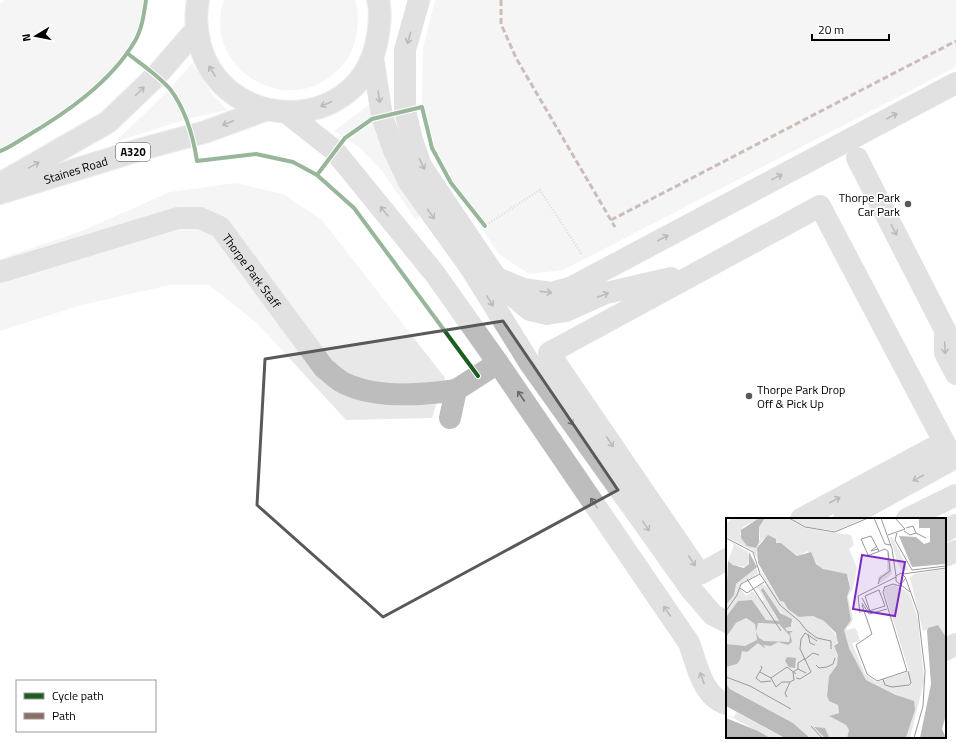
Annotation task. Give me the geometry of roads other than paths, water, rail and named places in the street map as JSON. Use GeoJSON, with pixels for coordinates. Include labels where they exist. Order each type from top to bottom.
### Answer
{"type":"FeatureCollection","features":[{"type":"Feature","properties":{"kind":"main road"},"geometry":{"type":"LineString","coordinates":[[198,0],[196,9],[196,30],[204,57],[218,80],[240,98],[265,110],[288,113],[309,110],[329,103],[346,92],[362,77],[373,58],[378,33],[381,2]]}},
{"type":"Feature","properties":{"kind":"main road"},"geometry":{"type":"LineString","coordinates":[[419,0],[405,50],[406,110],[412,140],[421,166],[497,279],[513,296],[530,310],[547,314],[566,311],[606,293],[698,272]]}},
{"type":"Feature","properties":{"kind":"main road","name":"Staines Road"},"geometry":{"type":"LineString","coordinates":[[0,184],[108,122],[156,76],[196,30]]}},
{"type":"Feature","properties":{"kind":"main road"},"geometry":{"type":"LineString","coordinates":[[373,58],[382,116],[393,148],[409,182],[470,267],[529,362],[690,588],[713,615],[726,622]]}},
{"type":"Feature","properties":{"kind":"main road"},"geometry":{"type":"LineString","coordinates":[[470,267],[523,289],[552,293],[572,287],[956,83]]}},
{"type":"Feature","properties":{"kind":"main road","name":"Staines Road"},"geometry":{"type":"LineString","coordinates":[[0,193],[142,148],[205,132],[265,110]]}},
{"type":"Feature","properties":{"kind":"main road"},"geometry":{"type":"LineString","coordinates":[[288,113],[334,150],[435,274],[498,363],[689,643],[705,686],[712,696],[726,703]]}},
{"type":"Feature","properties":{"kind":"main road"},"geometry":{"type":"LineString","coordinates":[[857,158],[945,330],[945,353],[956,374]]}},
{"type":"Feature","properties":{"kind":"main road"},"geometry":{"type":"LineString","coordinates":[[726,560],[700,574],[549,352],[820,206],[948,451]]}},
{"type":"Feature","properties":{"kind":"main road","name":"Thorpe Park Staff"},"geometry":{"type":"LineString","coordinates":[[0,272],[178,218],[200,218],[220,227],[324,368],[345,384],[371,391],[420,395],[456,390]]}},
{"type":"Feature","properties":{"kind":"main road"},"geometry":{"type":"LineString","coordinates":[[944,295],[956,323]]}},
{"type":"Feature","properties":{"kind":"main road"},"geometry":{"type":"LineString","coordinates":[[450,418],[456,390],[498,363]]}},
{"type":"Feature","properties":{"kind":"main road"},"geometry":{"type":"LineString","coordinates":[[803,518],[948,451]]}},
{"type":"Feature","properties":{"kind":"main road"},"geometry":{"type":"LineString","coordinates":[[846,518],[948,451]]}},
{"type":"Feature","properties":{"kind":"main road"},"geometry":{"type":"LineString","coordinates":[[909,518],[956,494]]}},
{"type":"Feature","properties":{"kind":"main road"},"geometry":{"type":"LineString","coordinates":[[940,518],[956,510]]}},
{"type":"Feature","properties":{"kind":"main road"},"geometry":{"type":"LineString","coordinates":[[946,530],[956,525]]}},
{"type":"Feature","properties":{"kind":"main road"},"geometry":{"type":"LineString","coordinates":[[946,546],[956,541]]}},
{"type":"Feature","properties":{"kind":"main road"},"geometry":{"type":"LineString","coordinates":[[946,556],[956,551]]}},
{"type":"Feature","properties":{"kind":"main road"},"geometry":{"type":"LineString","coordinates":[[946,649],[956,644]]}},
{"type":"Feature","properties":{"kind":"place","name":"Thorpe Park Car Park"},"geometry":{"type":"Point","coordinates":[908,204]}},
{"type":"Feature","properties":{"kind":"place","name":"Thorpe Park Drop Off & Pick Up"},"geometry":{"type":"Point","coordinates":[749,396]}}]}
